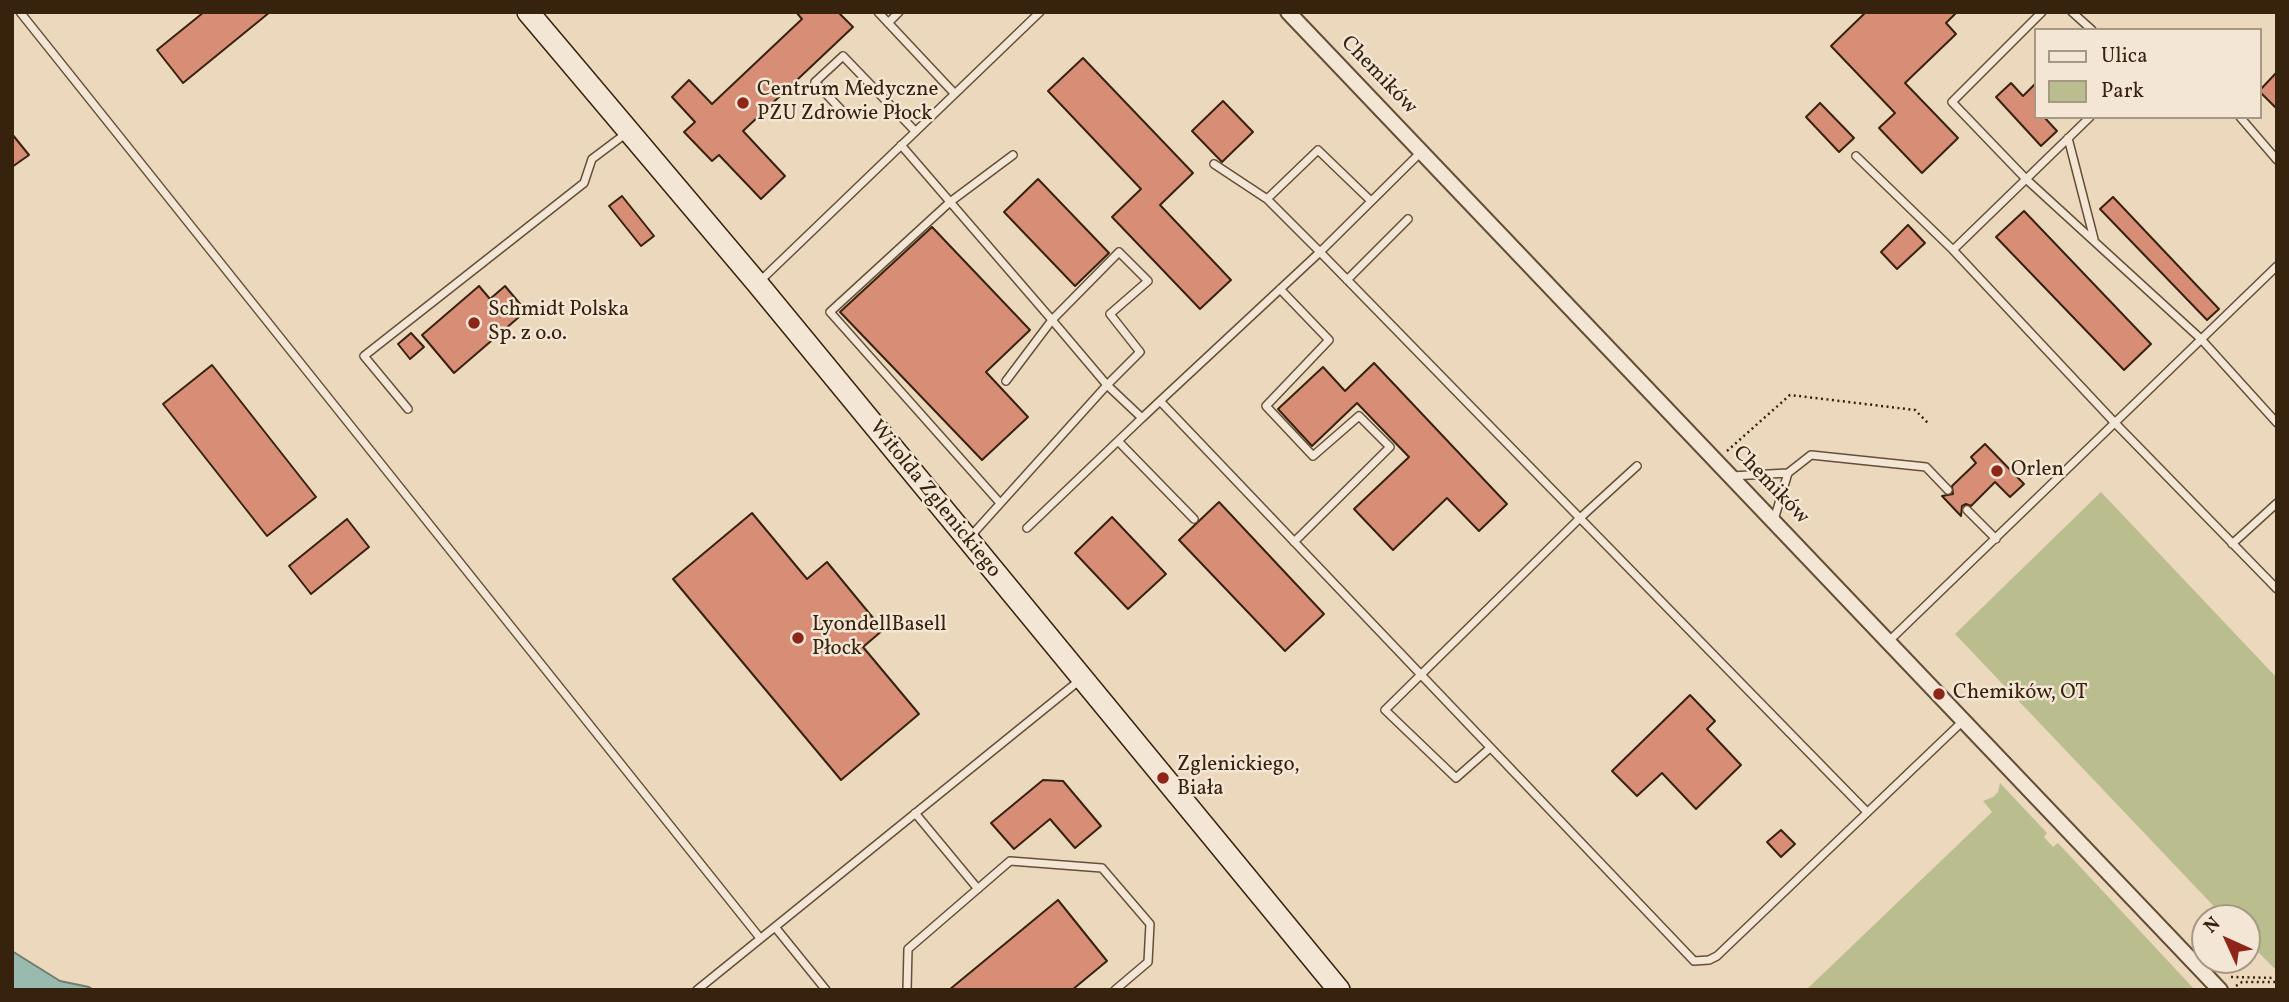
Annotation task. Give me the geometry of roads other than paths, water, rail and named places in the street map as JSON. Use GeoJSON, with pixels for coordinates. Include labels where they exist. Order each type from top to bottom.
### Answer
{"type":"FeatureCollection","features":[{"type":"Feature","properties":{"kind":"street","name":"Witolda Zglenickiego"},"geometry":{"type":"LineString","coordinates":[[528,12],[757,283],[1339,990]]}},
{"type":"Feature","properties":{"kind":"street","name":"Chemików"},"geometry":{"type":"LineString","coordinates":[[1288,12],[2220,990]]}},
{"type":"Feature","properties":{"kind":"lane"},"geometry":{"type":"LineString","coordinates":[[20,12],[760,938]]}},
{"type":"Feature","properties":{"kind":"lane"},"geometry":{"type":"LineString","coordinates":[[878,12],[954,93]]}},
{"type":"Feature","properties":{"kind":"lane"},"geometry":{"type":"LineString","coordinates":[[888,23],[899,12]]}},
{"type":"Feature","properties":{"kind":"lane"},"geometry":{"type":"LineString","coordinates":[[757,283],[1040,12]]}},
{"type":"Feature","properties":{"kind":"lane"},"geometry":{"type":"LineString","coordinates":[[2042,12],[1952,102],[2026,179],[2201,339],[2277,422]]}},
{"type":"Feature","properties":{"kind":"lane"},"geometry":{"type":"LineString","coordinates":[[2072,12],[2090,28]]}},
{"type":"Feature","properties":{"kind":"lane"},"geometry":{"type":"LineString","coordinates":[[845,114],[815,82],[843,56],[915,131]]}},
{"type":"Feature","properties":{"kind":"lane"},"geometry":{"type":"LineString","coordinates":[[1953,250],[2088,119]]}},
{"type":"Feature","properties":{"kind":"lane"},"geometry":{"type":"LineString","coordinates":[[2241,119],[2277,160]]}},
{"type":"Feature","properties":{"kind":"lane"},"geometry":{"type":"LineString","coordinates":[[408,409],[364,356],[584,183],[592,159],[629,132]]}},
{"type":"Feature","properties":{"kind":"lane"},"geometry":{"type":"LineString","coordinates":[[2068,138],[2094,241]]}},
{"type":"Feature","properties":{"kind":"lane"},"geometry":{"type":"LineString","coordinates":[[901,145],[1107,385],[1142,418]]}},
{"type":"Feature","properties":{"kind":"lane"},"geometry":{"type":"LineString","coordinates":[[1267,199],[1318,150],[1371,201]]}},
{"type":"Feature","properties":{"kind":"lane"},"geometry":{"type":"LineString","coordinates":[[1027,528],[1320,252],[1421,152]]}},
{"type":"Feature","properties":{"kind":"lane"},"geometry":{"type":"LineString","coordinates":[[1000,503],[830,312],[950,202],[1013,155]]}},
{"type":"Feature","properties":{"kind":"lane"},"geometry":{"type":"LineString","coordinates":[[1856,156],[1953,250],[2115,423],[2275,585]]}},
{"type":"Feature","properties":{"kind":"lane"},"geometry":{"type":"LineString","coordinates":[[1214,164],[1267,199],[1867,812]]}},
{"type":"Feature","properties":{"kind":"lane"},"geometry":{"type":"LineString","coordinates":[[1347,280],[1408,219]]}},
{"type":"Feature","properties":{"kind":"lane"},"geometry":{"type":"LineString","coordinates":[[967,540],[1140,352],[1110,314],[1148,281],[1119,253],[1052,320],[1006,381]]}},
{"type":"Feature","properties":{"kind":"lane"},"geometry":{"type":"LineString","coordinates":[[1889,641],[2277,266]]}},
{"type":"Feature","properties":{"kind":"lane"},"geometry":{"type":"LineString","coordinates":[[1280,289],[1329,340],[1266,406],[1313,456],[1359,416],[1390,447],[1294,542]]}},
{"type":"Feature","properties":{"kind":"lane"},"geometry":{"type":"LineString","coordinates":[[1160,401],[1694,961],[1709,960],[1717,956],[1964,719]]}},
{"type":"Feature","properties":{"kind":"lane"},"geometry":{"type":"LineString","coordinates":[[1118,441],[1194,519]]}},
{"type":"Feature","properties":{"kind":"lane"},"geometry":{"type":"LineString","coordinates":[[1731,476],[1788,473],[1811,455],[1926,467],[1948,490]]}},
{"type":"Feature","properties":{"kind":"lane"},"geometry":{"type":"LineString","coordinates":[[1490,748],[1456,778],[1385,710],[1580,518],[1637,466]]}},
{"type":"Feature","properties":{"kind":"lane"},"geometry":{"type":"LineString","coordinates":[[1774,520],[1788,473]]}},
{"type":"Feature","properties":{"kind":"lane"},"geometry":{"type":"LineString","coordinates":[[2232,544],[2277,503]]}},
{"type":"Feature","properties":{"kind":"lane"},"geometry":{"type":"LineString","coordinates":[[1967,510],[1996,538]]}},
{"type":"Feature","properties":{"kind":"lane"},"geometry":{"type":"LineString","coordinates":[[697,990],[1082,679]]}},
{"type":"Feature","properties":{"kind":"lane"},"geometry":{"type":"LineString","coordinates":[[915,813],[978,889]]}},
{"type":"Feature","properties":{"kind":"lane"},"geometry":{"type":"LineString","coordinates":[[907,990],[908,949],[1010,861],[1102,868],[1150,924],[1148,962],[1115,990]]}},
{"type":"Feature","properties":{"kind":"lane"},"geometry":{"type":"LineString","coordinates":[[775,927],[826,990]]}},
{"type":"Feature","properties":{"kind":"water"},"geometry":{"type":"Polygon","coordinates":[[[12,951],[60,981],[94,990],[12,990],[12,951]]]}},
{"type":"Feature","properties":{"kind":"place","name":"Centrum Medyczne PZU Zdrowie Płock"},"geometry":{"type":"Point","coordinates":[743,103]}},
{"type":"Feature","properties":{"kind":"place","name":"Schmidt Polska Sp. z o.o."},"geometry":{"type":"Point","coordinates":[474,323]}},
{"type":"Feature","properties":{"kind":"place","name":"Orlen"},"geometry":{"type":"Point","coordinates":[1997,471]}},
{"type":"Feature","properties":{"kind":"place","name":"LyondellBasell Płock"},"geometry":{"type":"Point","coordinates":[798,638]}},
{"type":"Feature","properties":{"kind":"place","name":"Chemików, OT"},"geometry":{"type":"Point","coordinates":[1939,694]}},
{"type":"Feature","properties":{"kind":"place","name":"Zglenickiego, Biała"},"geometry":{"type":"Point","coordinates":[1163,778]}}]}
